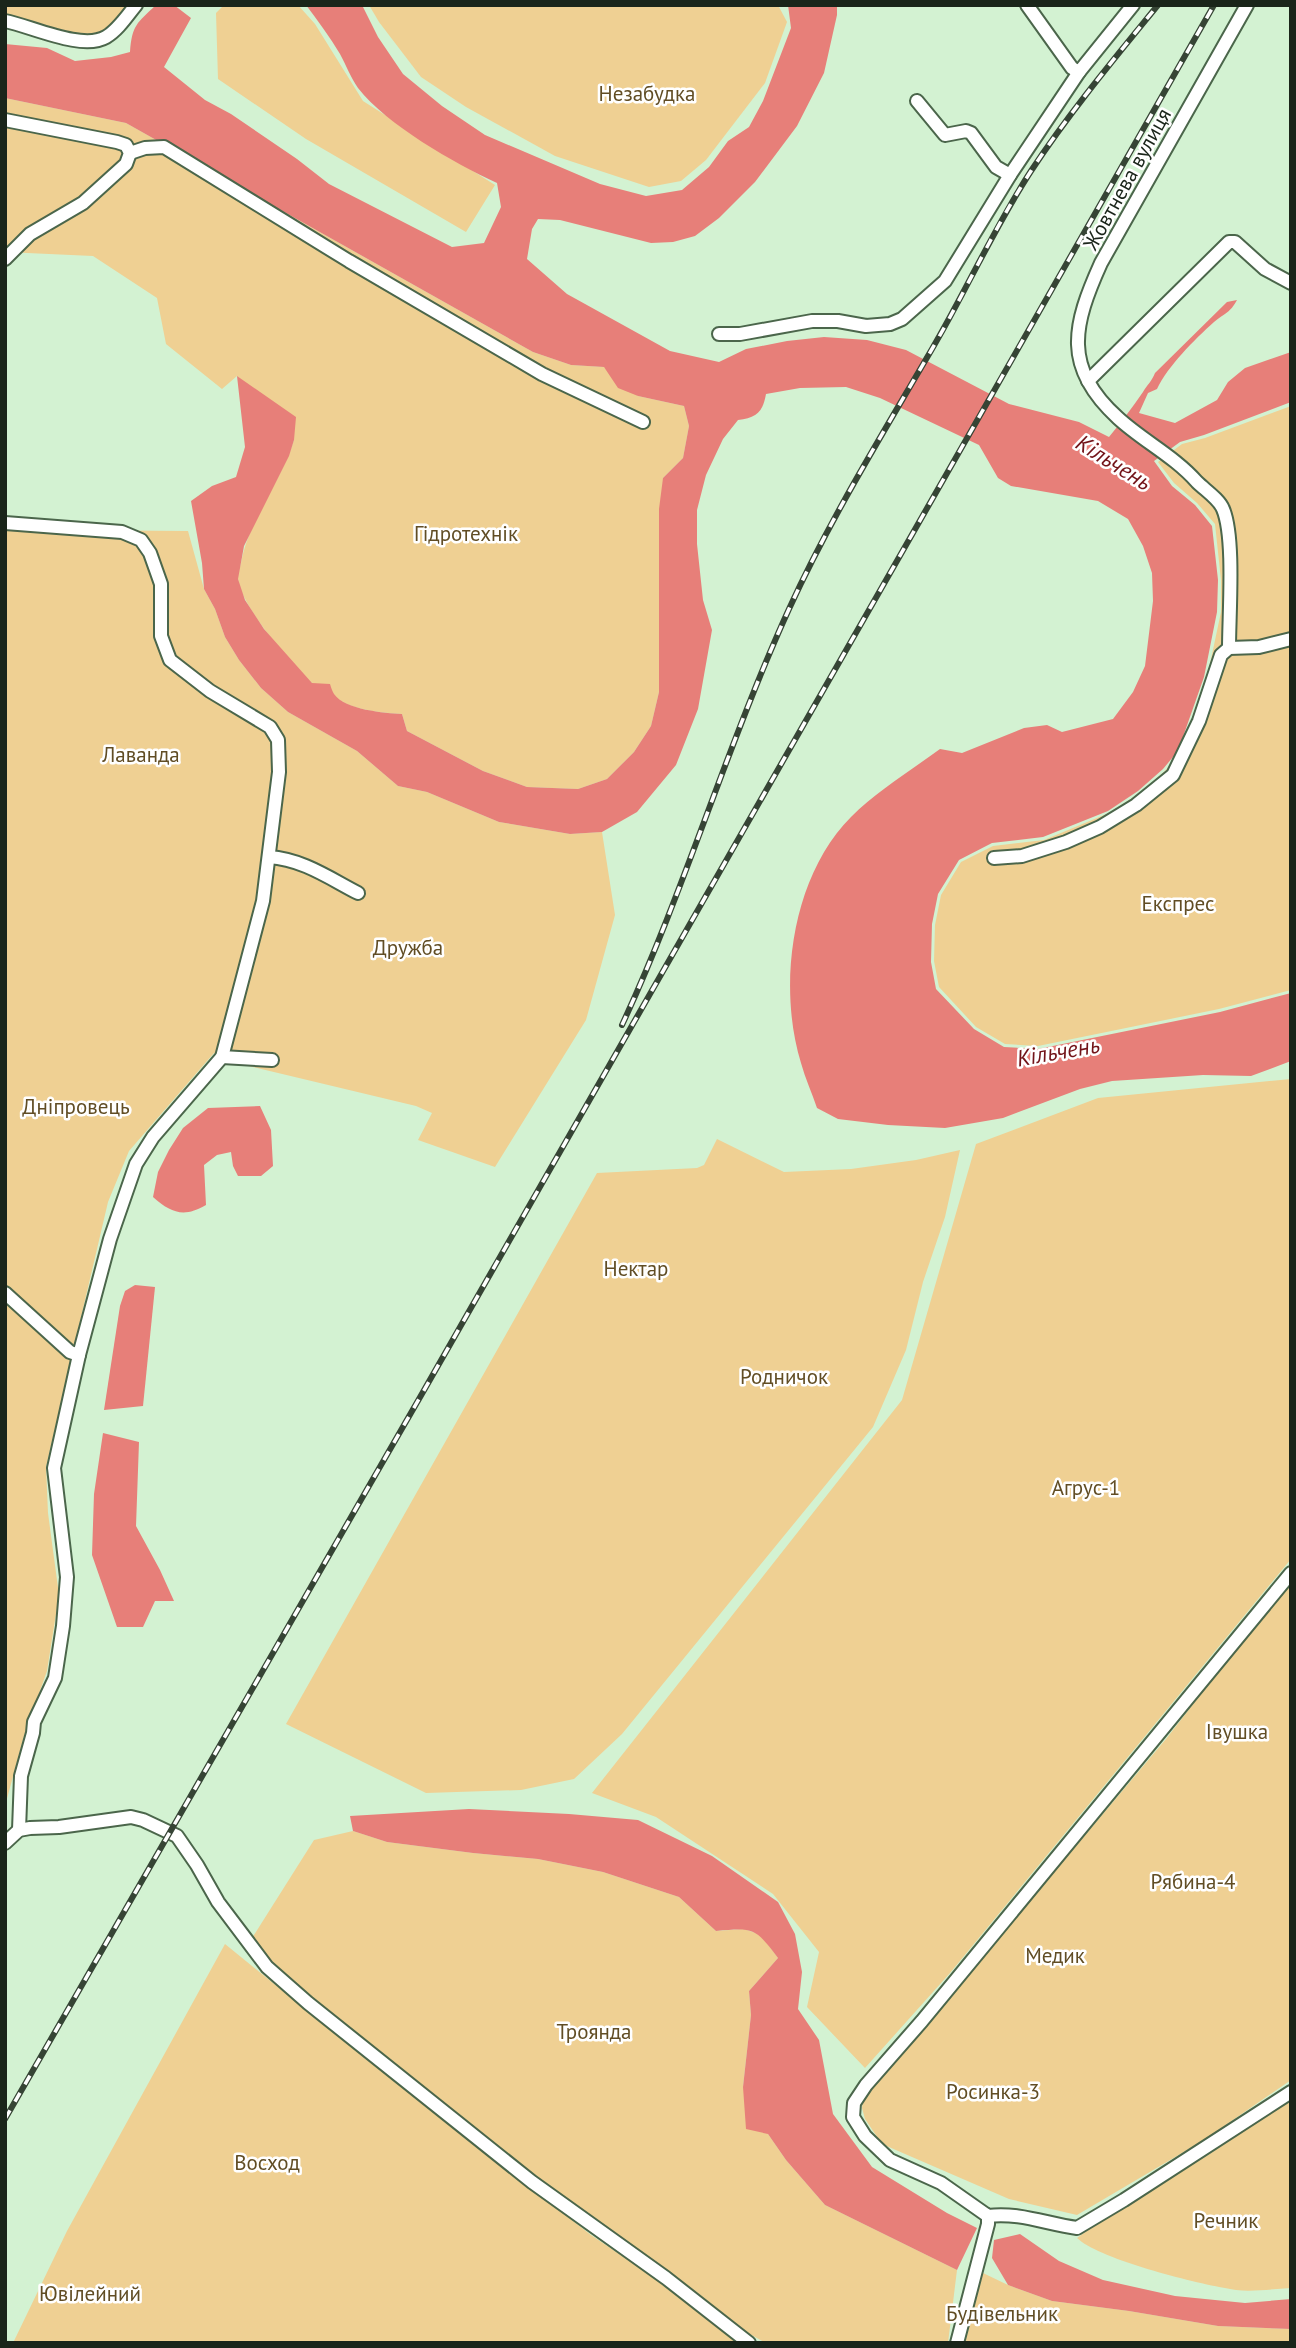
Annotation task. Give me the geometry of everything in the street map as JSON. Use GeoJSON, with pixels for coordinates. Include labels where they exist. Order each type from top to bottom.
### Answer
{"type":"FeatureCollection","features":[{"type":"Feature","properties":{"kind":"street"},"geometry":{"type":"LineString","coordinates":[[5,21],[75,41],[90,41],[103,39],[114,31],[135,5]]}},
{"type":"Feature","properties":{"kind":"street"},"geometry":{"type":"LineString","coordinates":[[1027,5],[1072,68],[1079,72]]}},
{"type":"Feature","properties":{"kind":"street"},"geometry":{"type":"LineString","coordinates":[[719,334],[740,334],[813,321],[838,321],[866,326],[890,324],[902,319],[945,281],[1010,175],[1079,72],[1133,5]]}},
{"type":"Feature","properties":{"kind":"street","name":"Жовтнева вулиця"},"geometry":{"type":"LineString","coordinates":[[1088,381],[1080,362],[1077,327],[1088,291],[1101,263],[1247,5]]}},
{"type":"Feature","properties":{"kind":"street"},"geometry":{"type":"LineString","coordinates":[[917,101],[945,135],[966,131],[971,133],[996,167],[1010,175]]}},
{"type":"Feature","properties":{"kind":"street"},"geometry":{"type":"LineString","coordinates":[[5,120],[117,142],[126,145],[130,153],[126,164],[83,203],[30,234],[5,259]]}},
{"type":"Feature","properties":{"kind":"street"},"geometry":{"type":"LineString","coordinates":[[130,153],[145,148],[164,147],[349,261],[542,374],[643,422]]}},
{"type":"Feature","properties":{"kind":"street"},"geometry":{"type":"LineString","coordinates":[[1229,648],[1229,536],[1223,507],[1176,460],[1118,419],[1088,381],[1229,242],[1235,243],[1265,269],[1291,283]]}},
{"type":"Feature","properties":{"kind":"street"},"geometry":{"type":"LineString","coordinates":[[5,523],[122,532],[141,540],[150,553],[161,584],[161,636],[170,660],[210,691],[270,727],[278,740],[279,772],[263,901],[222,1057],[153,1137],[136,1164],[110,1239],[79,1355],[54,1468],[67,1577],[63,1626],[55,1678],[34,1722],[21,1776],[19,1830]]}},
{"type":"Feature","properties":{"kind":"street"},"geometry":{"type":"LineString","coordinates":[[995,858],[1022,856],[1066,842],[1100,827],[1136,805],[1172,775],[1199,721],[1221,655],[1229,648],[1259,646],[1291,639]]}},
{"type":"Feature","properties":{"kind":"street"},"geometry":{"type":"LineString","coordinates":[[268,857],[303,864],[358,894]]}},
{"type":"Feature","properties":{"kind":"street"},"geometry":{"type":"LineString","coordinates":[[222,1057],[272,1060]]}},
{"type":"Feature","properties":{"kind":"street"},"geometry":{"type":"LineString","coordinates":[[5,1293],[70,1352],[79,1355]]}},
{"type":"Feature","properties":{"kind":"street"},"geometry":{"type":"LineString","coordinates":[[1291,1573],[922,2021],[866,2085],[854,2104],[853,2117],[864,2136],[890,2160],[941,2183],[988,2216],[1002,2214],[1028,2217],[1077,2228],[1291,2092]]}},
{"type":"Feature","properties":{"kind":"street"},"geometry":{"type":"LineString","coordinates":[[5,1843],[19,1830],[131,1817],[154,1824],[177,1836],[218,1902],[267,1967],[532,2182],[666,2278],[749,2343]]}},
{"type":"Feature","properties":{"kind":"street"},"geometry":{"type":"LineString","coordinates":[[957,2343],[988,2216]]}},
{"type":"Feature","properties":{"kind":"green space"},"geometry":{"type":"Polygon","coordinates":[[[5,5],[129,5],[98,37],[74,36],[5,17],[5,5]]]}},
{"type":"Feature","properties":{"kind":"green space"},"geometry":{"type":"Polygon","coordinates":[[[224,5],[298,5],[315,24],[363,101],[495,185],[466,232],[306,139],[218,79],[216,13],[224,5]]]}},
{"type":"Feature","properties":{"kind":"green space","name":"Незабудка"},"geometry":{"type":"Polygon","coordinates":[[[369,5],[778,5],[787,22],[765,83],[706,160],[681,181],[649,187],[555,156],[466,107],[421,77],[369,5]]]}},
{"type":"Feature","properties":{"kind":"green space","name":"Гідротехнік"},"geometry":{"type":"Polygon","coordinates":[[[5,98],[126,123],[533,352],[571,365],[604,367],[638,396],[684,406],[689,426],[683,458],[663,478],[659,692],[651,726],[634,752],[607,779],[578,789],[527,787],[483,771],[407,731],[402,714],[349,705],[312,683],[292,664],[257,619],[241,590],[238,577],[251,531],[294,440],[237,376],[222,389],[166,344],[157,298],[93,256],[5,252],[5,98]]]}},
{"type":"Feature","properties":{"kind":"green space","name":"Експрес"},"geometry":{"type":"Polygon","coordinates":[[[1291,406],[1291,990],[1219,1009],[1038,1046],[1005,1044],[976,1027],[939,987],[934,961],[935,925],[941,895],[961,862],[993,846],[1044,840],[1109,813],[1140,793],[1165,771],[1181,752],[1207,678],[1221,612],[1221,580],[1215,524],[1197,503],[1174,483],[1158,462],[1182,444],[1291,406]]]}},
{"type":"Feature","properties":{"kind":"green space"},"geometry":{"type":"Polygon","coordinates":[[[5,527],[188,531],[204,589],[225,637],[261,688],[288,712],[357,751],[398,786],[427,792],[499,822],[570,834],[602,832],[615,915],[586,1020],[495,1167],[418,1140],[432,1113],[416,1106],[245,1065],[226,1063],[214,1053],[129,1151],[108,1202],[46,1467],[48,1513],[59,1595],[47,1671],[24,1736],[5,1806],[5,527]]]}},
{"type":"Feature","properties":{"kind":"green space","name":"Агрус-1"},"geometry":{"type":"Polygon","coordinates":[[[1291,1079],[1291,1559],[950,1973],[865,2068],[807,2007],[819,1952],[773,1894],[656,1817],[592,1793],[902,1400],[976,1144],[1098,1098],[1291,1079]]]}},
{"type":"Feature","properties":{"kind":"green space"},"geometry":{"type":"Polygon","coordinates":[[[717,1139],[784,1172],[851,1169],[916,1160],[960,1150],[945,1217],[923,1282],[906,1350],[873,1427],[622,1734],[574,1779],[521,1790],[426,1793],[286,1724],[597,1173],[697,1168],[704,1165],[717,1139]]]}},
{"type":"Feature","properties":{"kind":"green space"},"geometry":{"type":"Polygon","coordinates":[[[1291,1578],[1291,2080],[1204,2140],[1077,2215],[1009,2199],[882,2144],[865,2119],[863,2099],[1166,1739],[1291,1578]]]}},
{"type":"Feature","properties":{"kind":"green space","name":"Троянда"},"geometry":{"type":"Polygon","coordinates":[[[353,1831],[387,1842],[538,1859],[603,1872],[679,1897],[716,1931],[744,1929],[761,1935],[778,1958],[749,1991],[751,2015],[743,2087],[768,2134],[786,2160],[825,2205],[957,2270],[948,2343],[766,2343],[696,2304],[632,2258],[247,1946],[314,1840],[353,1831]]]}},
{"type":"Feature","properties":{"kind":"green space","name":"Восход"},"geometry":{"type":"Polygon","coordinates":[[[225,1944],[370,2062],[591,2235],[751,2343],[13,2343],[67,2231],[225,1944]]]}},
{"type":"Feature","properties":{"kind":"green space","name":"Речник"},"geometry":{"type":"Polygon","coordinates":[[[1291,2099],[1291,2288],[1243,2291],[1200,2283],[1128,2263],[1077,2238],[1116,2209],[1208,2155],[1291,2099]]]}},
{"type":"Feature","properties":{"kind":"green space","name":"Будівельник"},"geometry":{"type":"Polygon","coordinates":[[[983,2273],[1052,2301],[1218,2326],[1291,2329],[1291,2343],[965,2343],[983,2273]]]}},
{"type":"Feature","properties":{"kind":"water","name":"Кільчень"},"geometry":{"type":"Polygon","coordinates":[[[156,5],[174,5],[191,18],[164,67],[205,100],[231,114],[329,184],[452,247],[484,243],[501,207],[497,183],[422,142],[386,116],[358,88],[336,48],[306,5],[362,5],[378,37],[403,74],[442,106],[485,135],[600,184],[646,196],[682,190],[709,167],[728,141],[749,127],[763,101],[791,28],[788,5],[837,5],[824,73],[797,126],[755,182],[719,218],[695,236],[673,242],[651,243],[560,220],[538,219],[532,229],[527,259],[567,294],[670,351],[719,362],[746,349],[787,341],[824,337],[867,340],[906,350],[1009,404],[1079,422],[1109,437],[1155,373],[1227,302],[1237,300],[1230,310],[1182,354],[1157,389],[1148,393],[1139,413],[1175,423],[1217,400],[1228,382],[1245,368],[1291,352],[1291,402],[1180,442],[1154,461],[1172,486],[1195,505],[1212,526],[1218,580],[1217,612],[1204,677],[1178,751],[1163,769],[1138,791],[1108,811],[1043,837],[992,843],[959,860],[938,894],[932,924],[931,962],[936,989],[974,1029],[1004,1047],[1038,1049],[1220,1012],[1291,993],[1291,1061],[1251,1076],[1203,1075],[1112,1081],[1080,1089],[1003,1118],[945,1128],[838,1119],[817,1108],[803,1069],[794,1032],[790,1000],[791,966],[803,900],[815,869],[831,841],[872,798],[940,749],[962,753],[1024,728],[1047,725],[1062,732],[1113,719],[1133,692],[1145,666],[1153,601],[1152,573],[1143,546],[1128,519],[1098,501],[1011,486],[998,478],[979,445],[880,398],[846,387],[800,388],[766,394],[758,413],[738,420],[723,439],[706,475],[697,510],[697,544],[703,600],[712,630],[698,709],[676,765],[637,812],[602,832],[570,834],[499,822],[427,792],[398,786],[357,751],[288,712],[261,688],[225,637],[204,589],[191,501],[212,486],[236,477],[245,447],[237,376],[296,417],[289,456],[244,546],[238,579],[245,600],[264,629],[312,683],[330,684],[334,694],[347,704],[402,714],[407,731],[483,771],[527,787],[578,789],[607,779],[634,752],[651,726],[659,692],[659,509],[663,478],[683,458],[689,426],[684,406],[638,396],[618,388],[604,367],[571,365],[533,352],[126,123],[5,98],[5,44],[47,48],[75,61],[111,57],[130,52],[137,25],[156,5]]]}},
{"type":"Feature","properties":{"kind":"water"},"geometry":{"type":"Polygon","coordinates":[[[260,1106],[271,1130],[273,1166],[261,1176],[238,1176],[231,1152],[217,1155],[204,1165],[206,1205],[191,1211],[178,1212],[153,1197],[158,1172],[183,1128],[208,1108],[260,1106]]]}},
{"type":"Feature","properties":{"kind":"water"},"geometry":{"type":"Polygon","coordinates":[[[135,1285],[155,1287],[143,1406],[104,1410],[120,1306],[125,1291],[135,1285]]]}},
{"type":"Feature","properties":{"kind":"water"},"geometry":{"type":"Polygon","coordinates":[[[103,1433],[139,1442],[136,1526],[174,1601],[155,1601],[143,1627],[117,1627],[92,1555],[94,1494],[103,1433]]]}},
{"type":"Feature","properties":{"kind":"water"},"geometry":{"type":"Polygon","coordinates":[[[469,1809],[638,1820],[712,1856],[778,1902],[795,1934],[802,1972],[798,2009],[819,2040],[833,2114],[872,2167],[977,2228],[957,2270],[825,2205],[786,2160],[768,2134],[746,2129],[743,2087],[751,2015],[749,1991],[778,1958],[758,1935],[746,1930],[716,1931],[679,1897],[603,1872],[538,1859],[387,1842],[353,1831],[350,1816],[469,1809]]]}},
{"type":"Feature","properties":{"kind":"water"},"geometry":{"type":"Polygon","coordinates":[[[1020,2234],[1059,2261],[1103,2280],[1175,2296],[1245,2303],[1291,2299],[1291,2329],[1218,2326],[1052,2301],[1008,2285],[992,2258],[994,2240],[1020,2234]]]}},
{"type":"Feature","properties":{"kind":"railway"},"geometry":{"type":"LineString","coordinates":[[622,1025],[666,922],[767,660],[822,543],[1031,171],[1076,107],[1158,5]]}},
{"type":"Feature","properties":{"kind":"railway"},"geometry":{"type":"LineString","coordinates":[[5,2119],[1214,5]]}},
{"type":"Feature","properties":{"kind":"park label","name":"Лаванда"},"geometry":{"type":"Point","coordinates":[141,754]}},
{"type":"Feature","properties":{"kind":"park label","name":"Дружба"},"geometry":{"type":"Point","coordinates":[408,947]}},
{"type":"Feature","properties":{"kind":"park label","name":"Дніпровець"},"geometry":{"type":"Point","coordinates":[76,1106]}},
{"type":"Feature","properties":{"kind":"park label","name":"Нектар"},"geometry":{"type":"Point","coordinates":[636,1268]}},
{"type":"Feature","properties":{"kind":"park label","name":"Родничок"},"geometry":{"type":"Point","coordinates":[784,1376]}},
{"type":"Feature","properties":{"kind":"park label","name":"Івушка"},"geometry":{"type":"Point","coordinates":[1237,1731]}},
{"type":"Feature","properties":{"kind":"park label","name":"Рябина-4"},"geometry":{"type":"Point","coordinates":[1193,1881]}},
{"type":"Feature","properties":{"kind":"park label","name":"Медик"},"geometry":{"type":"Point","coordinates":[1055,1955]}},
{"type":"Feature","properties":{"kind":"park label","name":"Росинка-3"},"geometry":{"type":"Point","coordinates":[993,2091]}},
{"type":"Feature","properties":{"kind":"park label","name":"Ювілейний"},"geometry":{"type":"Point","coordinates":[90,2293]}}]}
